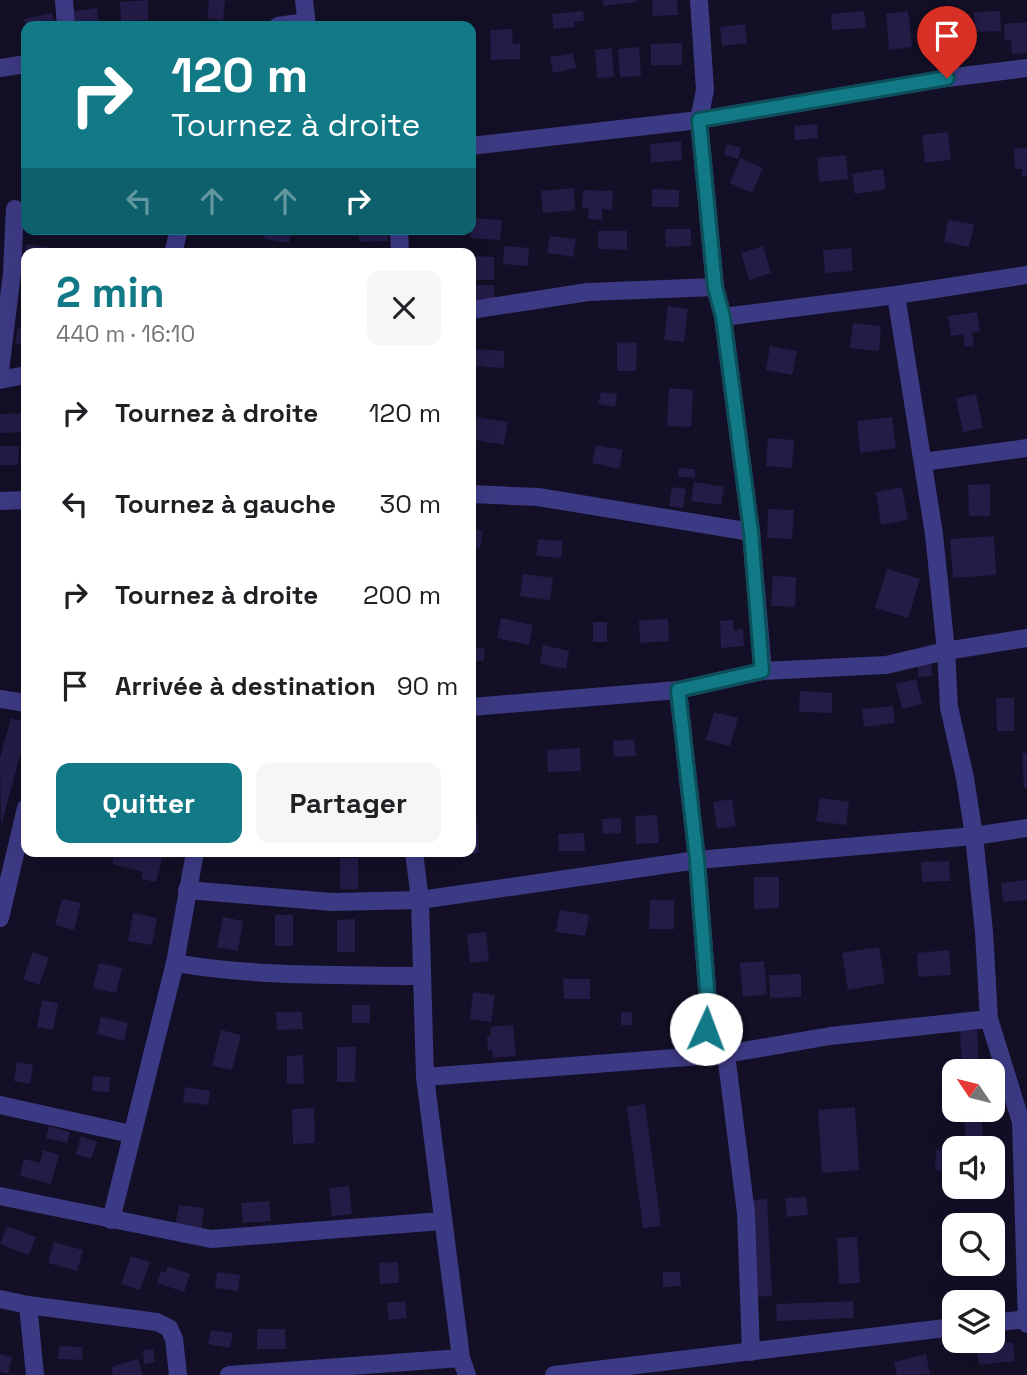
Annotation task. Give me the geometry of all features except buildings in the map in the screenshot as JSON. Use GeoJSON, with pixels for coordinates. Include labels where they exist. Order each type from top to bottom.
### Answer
{"type":"FeatureCollection","features":[{"type":"Feature","properties":{"kind":"street"},"geometry":{"type":"LineString","coordinates":[[64,0],[66,21]]}},
{"type":"Feature","properties":{"kind":"street"},"geometry":{"type":"LineString","coordinates":[[304,0],[306,21]]}},
{"type":"Feature","properties":{"kind":"street"},"geometry":{"type":"LineString","coordinates":[[699,0],[705,90],[699,120],[715,287],[723,317],[751,532],[762,671]]}},
{"type":"Feature","properties":{"kind":"street"},"geometry":{"type":"LineString","coordinates":[[0,68],[21,65]]}},
{"type":"Feature","properties":{"kind":"street"},"geometry":{"type":"LineString","coordinates":[[476,145],[699,120],[947,78],[1027,68]]}},
{"type":"Feature","properties":{"kind":"street"},"geometry":{"type":"LineString","coordinates":[[0,371],[12,273],[14,209]]}},
{"type":"Feature","properties":{"kind":"street"},"geometry":{"type":"LineString","coordinates":[[723,317],[1027,275]]}},
{"type":"Feature","properties":{"kind":"street"},"geometry":{"type":"LineString","coordinates":[[476,309],[587,292],[715,287]]}},
{"type":"Feature","properties":{"kind":"street"},"geometry":{"type":"LineString","coordinates":[[896,295],[934,534],[949,707],[965,778],[974,836],[984,932],[989,1019],[1021,1122],[1025,1164],[1027,1321],[1005,1322]]}},
{"type":"Feature","properties":{"kind":"street"},"geometry":{"type":"LineString","coordinates":[[0,380],[21,376]]}},
{"type":"Feature","properties":{"kind":"street"},"geometry":{"type":"LineString","coordinates":[[923,462],[1027,448]]}},
{"type":"Feature","properties":{"kind":"street"},"geometry":{"type":"LineString","coordinates":[[476,494],[538,497],[751,532]]}},
{"type":"Feature","properties":{"kind":"street"},"geometry":{"type":"LineString","coordinates":[[0,501],[21,500]]}},
{"type":"Feature","properties":{"kind":"street"},"geometry":{"type":"LineString","coordinates":[[476,708],[678,690],[762,671],[886,665],[946,651],[1027,638]]}},
{"type":"Feature","properties":{"kind":"street"},"geometry":{"type":"LineString","coordinates":[[678,690],[697,860],[708,1002],[704,1056]]}},
{"type":"Feature","properties":{"kind":"street"},"geometry":{"type":"LineString","coordinates":[[0,699],[21,702]]}},
{"type":"Feature","properties":{"kind":"street"},"geometry":{"type":"LineString","coordinates":[[0,918],[21,828]]}},
{"type":"Feature","properties":{"kind":"street"},"geometry":{"type":"LineString","coordinates":[[187,890],[332,902],[420,900],[697,860],[974,836],[1027,828]]}},
{"type":"Feature","properties":{"kind":"street"},"geometry":{"type":"LineString","coordinates":[[111,1220],[175,962],[194,857]]}},
{"type":"Feature","properties":{"kind":"street"},"geometry":{"type":"LineString","coordinates":[[229,1375],[464,1366],[442,1221],[425,1077],[420,900],[415,857]]}},
{"type":"Feature","properties":{"kind":"street"},"geometry":{"type":"LineString","coordinates":[[175,962],[223,971],[422,976]]}},
{"type":"Feature","properties":{"kind":"street"},"geometry":{"type":"LineString","coordinates":[[425,1077],[726,1054],[830,1036],[989,1019]]}},
{"type":"Feature","properties":{"kind":"street"},"geometry":{"type":"LineString","coordinates":[[726,1054],[746,1213],[751,1352]]}},
{"type":"Feature","properties":{"kind":"street"},"geometry":{"type":"LineString","coordinates":[[0,1105],[131,1134]]}},
{"type":"Feature","properties":{"kind":"street"},"geometry":{"type":"LineString","coordinates":[[0,1196],[211,1239],[442,1221]]}},
{"type":"Feature","properties":{"kind":"street"},"geometry":{"type":"LineString","coordinates":[[0,1299],[158,1322],[169,1328],[174,1339],[178,1375]]}},
{"type":"Feature","properties":{"kind":"street"},"geometry":{"type":"LineString","coordinates":[[28,1305],[35,1375]]}},
{"type":"Feature","properties":{"kind":"street"},"geometry":{"type":"LineString","coordinates":[[554,1375],[942,1328]]}},
{"type":"Feature","properties":{"kind":"route"},"geometry":{"type":"LineString","coordinates":[[706,1029],[708,1002],[697,860],[678,690],[762,671],[751,532],[723,317],[715,287],[699,120],[947,78]]}}]}
